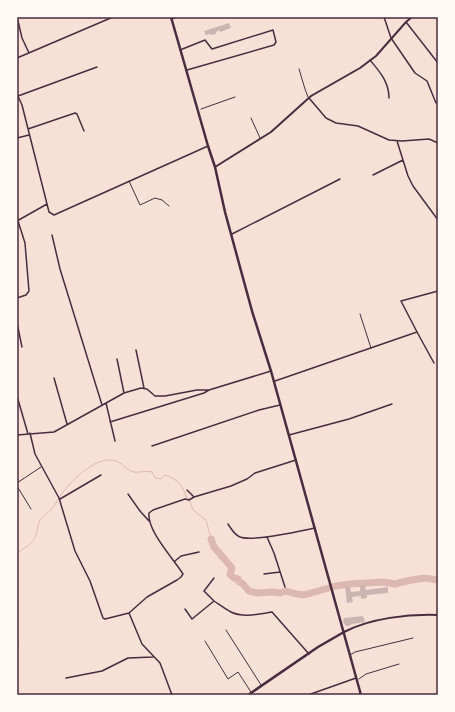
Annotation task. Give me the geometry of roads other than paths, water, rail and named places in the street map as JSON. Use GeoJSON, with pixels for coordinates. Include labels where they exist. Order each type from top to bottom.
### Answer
{"type":"FeatureCollection","features":[{"type":"Feature","properties":{"kind":"main road"},"geometry":{"type":"LineString","coordinates":[[171,18],[215,167],[231,235],[252,311],[281,405],[361,695]]}},
{"type":"Feature","properties":{"kind":"main road"},"geometry":{"type":"LineString","coordinates":[[248,695],[344,632]]}},
{"type":"Feature","properties":{"kind":"street"},"geometry":{"type":"LineString","coordinates":[[17,58],[113,17]]}},
{"type":"Feature","properties":{"kind":"street"},"geometry":{"type":"LineString","coordinates":[[171,18],[177,17]]}},
{"type":"Feature","properties":{"kind":"street"},"geometry":{"type":"LineString","coordinates":[[384,17],[391,38],[415,73],[428,81],[436,103]]}},
{"type":"Feature","properties":{"kind":"street"},"geometry":{"type":"LineString","coordinates":[[215,167],[271,132],[309,98],[323,88],[360,68],[370,60],[412,17]]}},
{"type":"Feature","properties":{"kind":"street"},"geometry":{"type":"LineString","coordinates":[[18,21],[22,38],[28,53]]}},
{"type":"Feature","properties":{"kind":"street"},"geometry":{"type":"LineString","coordinates":[[406,22],[438,63]]}},
{"type":"Feature","properties":{"kind":"street"},"geometry":{"type":"LineString","coordinates":[[180,50],[205,40],[212,48],[272,29],[274,32],[276,42],[274,44],[187,70]]}},
{"type":"Feature","properties":{"kind":"street"},"geometry":{"type":"LineString","coordinates":[[370,60],[386,81],[389,91],[389,98]]}},
{"type":"Feature","properties":{"kind":"street"},"geometry":{"type":"LineString","coordinates":[[97,66],[17,95],[22,105],[47,204],[51,214],[57,214],[208,146]]}},
{"type":"Feature","properties":{"kind":"street"},"geometry":{"type":"LineString","coordinates":[[309,98],[329,120],[336,123],[358,126],[389,140],[429,139],[438,143]]}},
{"type":"Feature","properties":{"kind":"street"},"geometry":{"type":"LineString","coordinates":[[28,129],[75,113],[77,114],[84,131]]}},
{"type":"Feature","properties":{"kind":"street"},"geometry":{"type":"LineString","coordinates":[[17,138],[29,136]]}},
{"type":"Feature","properties":{"kind":"street"},"geometry":{"type":"LineString","coordinates":[[397,141],[402,160],[413,186],[436,215],[438,220]]}},
{"type":"Feature","properties":{"kind":"street"},"geometry":{"type":"LineString","coordinates":[[373,175],[402,160]]}},
{"type":"Feature","properties":{"kind":"street"},"geometry":{"type":"LineString","coordinates":[[231,235],[340,179]]}},
{"type":"Feature","properties":{"kind":"street"},"geometry":{"type":"LineString","coordinates":[[17,298],[26,295],[29,291],[25,243],[18,221],[47,204]]}},
{"type":"Feature","properties":{"kind":"street"},"geometry":{"type":"LineString","coordinates":[[52,235],[60,269],[102,406]]}},
{"type":"Feature","properties":{"kind":"street"},"geometry":{"type":"LineString","coordinates":[[434,363],[401,302],[438,291]]}},
{"type":"Feature","properties":{"kind":"street"},"geometry":{"type":"LineString","coordinates":[[17,323],[22,347]]}},
{"type":"Feature","properties":{"kind":"street"},"geometry":{"type":"LineString","coordinates":[[274,381],[417,332]]}},
{"type":"Feature","properties":{"kind":"street"},"geometry":{"type":"LineString","coordinates":[[136,350],[144,388],[155,396],[160,397],[197,390],[209,390]]}},
{"type":"Feature","properties":{"kind":"street"},"geometry":{"type":"LineString","coordinates":[[117,359],[124,392]]}},
{"type":"Feature","properties":{"kind":"street"},"geometry":{"type":"LineString","coordinates":[[110,422],[271,371]]}},
{"type":"Feature","properties":{"kind":"street"},"geometry":{"type":"LineString","coordinates":[[54,378],[68,424]]}},
{"type":"Feature","properties":{"kind":"street"},"geometry":{"type":"LineString","coordinates":[[17,435],[54,432],[102,406],[124,392],[144,388]]}},
{"type":"Feature","properties":{"kind":"street"},"geometry":{"type":"LineString","coordinates":[[17,396],[33,448],[60,499],[75,550],[90,581],[103,618],[105,619],[129,613],[147,597],[181,577],[183,574],[152,530],[149,520],[149,513]]}},
{"type":"Feature","properties":{"kind":"street"},"geometry":{"type":"LineString","coordinates":[[106,403],[115,442]]}},
{"type":"Feature","properties":{"kind":"street"},"geometry":{"type":"LineString","coordinates":[[289,435],[349,419],[392,404]]}},
{"type":"Feature","properties":{"kind":"street"},"geometry":{"type":"LineString","coordinates":[[152,446],[259,410],[281,405]]}},
{"type":"Feature","properties":{"kind":"street"},"geometry":{"type":"LineString","coordinates":[[142,514],[149,513],[153,510],[185,499],[191,499],[231,486],[247,479],[255,473],[296,460]]}},
{"type":"Feature","properties":{"kind":"street"},"geometry":{"type":"LineString","coordinates":[[60,499],[101,475]]}},
{"type":"Feature","properties":{"kind":"street"},"geometry":{"type":"LineString","coordinates":[[187,490],[194,497]]}},
{"type":"Feature","properties":{"kind":"street"},"geometry":{"type":"LineString","coordinates":[[128,494],[142,514],[149,520]]}},
{"type":"Feature","properties":{"kind":"street"},"geometry":{"type":"LineString","coordinates":[[228,524],[232,531],[240,537],[267,537],[315,528]]}},
{"type":"Feature","properties":{"kind":"street"},"geometry":{"type":"LineString","coordinates":[[267,537],[285,587]]}},
{"type":"Feature","properties":{"kind":"street"},"geometry":{"type":"LineString","coordinates":[[175,561],[181,556],[199,552]]}},
{"type":"Feature","properties":{"kind":"street"},"geometry":{"type":"LineString","coordinates":[[264,574],[280,572]]}},
{"type":"Feature","properties":{"kind":"street"},"geometry":{"type":"LineString","coordinates":[[214,578],[204,589],[204,591],[214,602],[232,612],[242,615],[272,612],[309,654]]}},
{"type":"Feature","properties":{"kind":"street"},"geometry":{"type":"LineString","coordinates":[[185,609],[192,619],[214,602]]}},
{"type":"Feature","properties":{"kind":"street"},"geometry":{"type":"LineString","coordinates":[[129,613],[142,644],[160,664],[172,695]]}},
{"type":"Feature","properties":{"kind":"street"},"geometry":{"type":"LineString","coordinates":[[344,632],[356,626],[407,615],[438,615]]}},
{"type":"Feature","properties":{"kind":"street"},"geometry":{"type":"LineString","coordinates":[[66,678],[102,671],[132,657],[153,657]]}},
{"type":"Feature","properties":{"kind":"street"},"geometry":{"type":"LineString","coordinates":[[308,695],[356,679]]}},
{"type":"Feature","properties":{"kind":"lane"},"geometry":{"type":"LineString","coordinates":[[300,69],[304,89],[309,98]]}},
{"type":"Feature","properties":{"kind":"lane"},"geometry":{"type":"LineString","coordinates":[[251,118],[260,139]]}},
{"type":"Feature","properties":{"kind":"lane"},"geometry":{"type":"LineString","coordinates":[[129,181],[140,205],[155,198],[162,200],[169,206]]}},
{"type":"Feature","properties":{"kind":"lane"},"geometry":{"type":"LineString","coordinates":[[360,314],[372,348]]}},
{"type":"Feature","properties":{"kind":"lane"},"geometry":{"type":"LineString","coordinates":[[17,482],[42,467]]}},
{"type":"Feature","properties":{"kind":"lane"},"geometry":{"type":"LineString","coordinates":[[17,486],[31,509]]}},
{"type":"Feature","properties":{"kind":"lane"},"geometry":{"type":"LineString","coordinates":[[226,630],[261,686]]}},
{"type":"Feature","properties":{"kind":"lane"},"geometry":{"type":"LineString","coordinates":[[350,656],[355,652],[413,638]]}},
{"type":"Feature","properties":{"kind":"lane"},"geometry":{"type":"LineString","coordinates":[[205,641],[228,679],[238,672],[252,693]]}},
{"type":"Feature","properties":{"kind":"waterway"},"geometry":{"type":"LineString","coordinates":[[17,553],[34,540],[38,524],[41,519],[51,510],[67,487],[90,467],[97,463],[110,460],[119,462],[133,472],[147,471],[152,472],[155,478],[161,479],[165,475],[173,478],[183,489],[193,510],[206,520],[211,539]]}},
{"type":"Feature","properties":{"kind":"waterway"},"geometry":{"type":"LineString","coordinates":[[211,539],[214,547],[232,568],[230,574],[234,578],[238,579],[239,582],[242,583],[249,591],[257,593],[280,593],[286,591],[304,595],[336,586],[350,584],[383,582],[395,584],[424,578],[438,580]]}}]}
